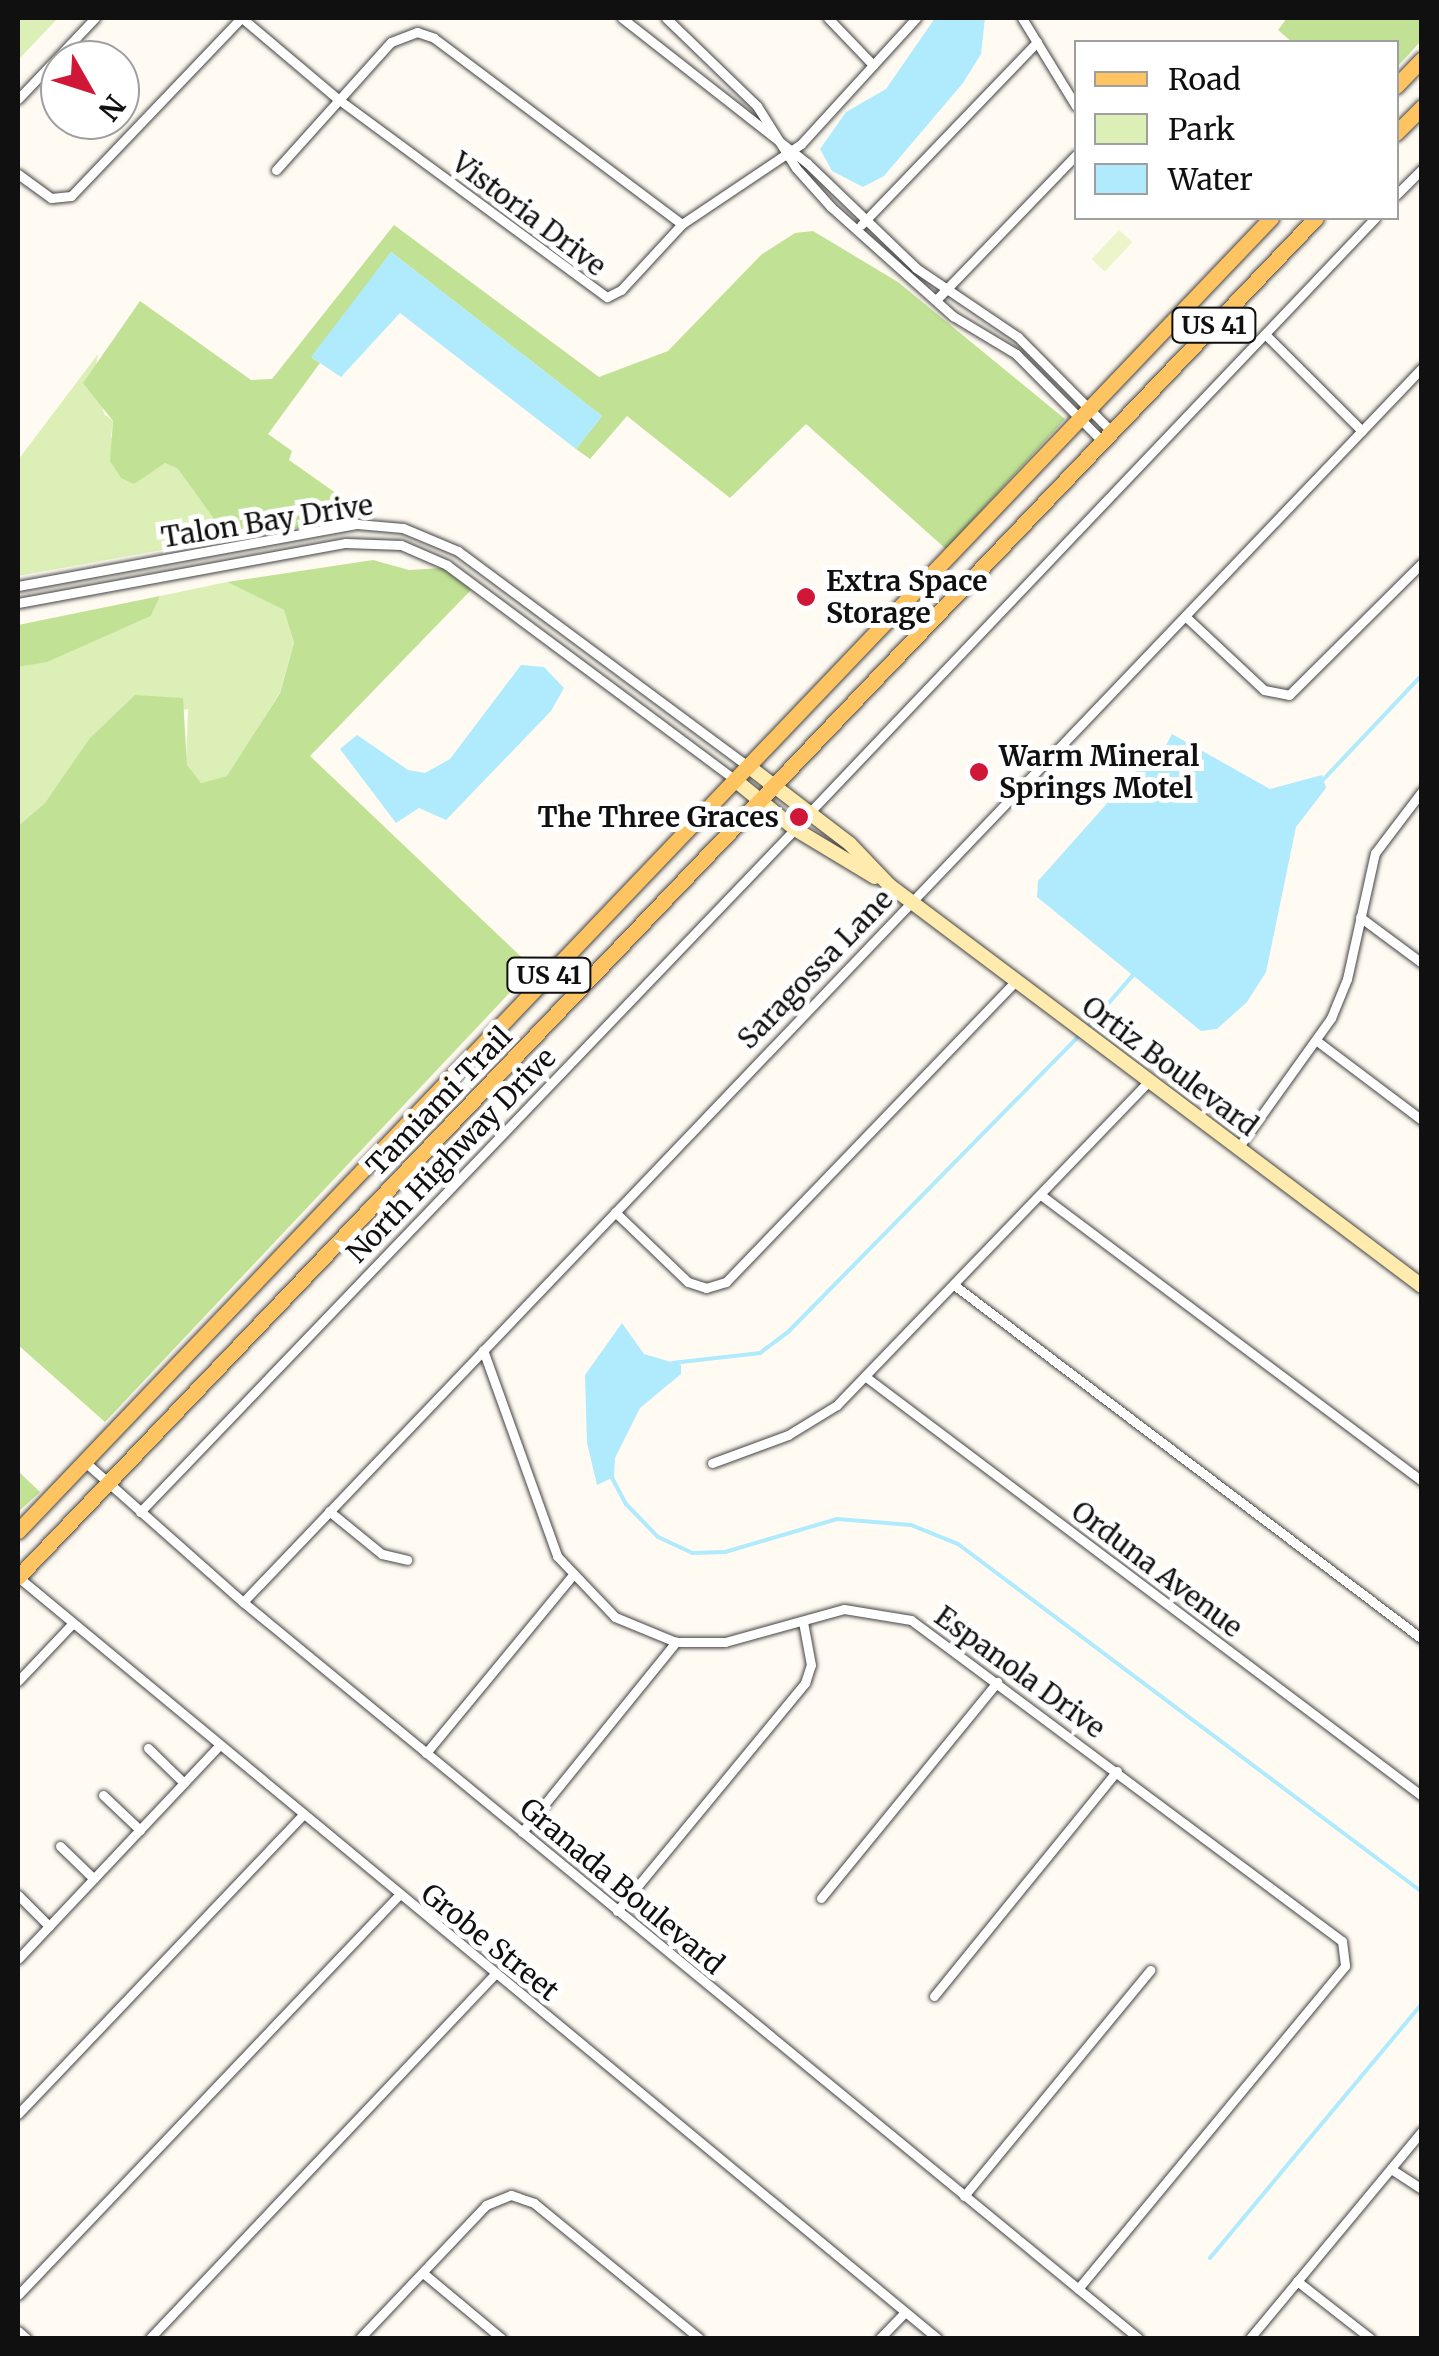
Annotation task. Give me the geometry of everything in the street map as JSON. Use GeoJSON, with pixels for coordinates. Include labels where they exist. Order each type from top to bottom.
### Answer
{"type":"FeatureCollection","features":[{"type":"Feature","properties":{"kind":"main road"},"geometry":{"type":"LineString","coordinates":[[1399,83],[1422,60]]}},
{"type":"Feature","properties":{"kind":"main road"},"geometry":{"type":"LineString","coordinates":[[1399,131],[1422,107]]}},
{"type":"Feature","properties":{"kind":"main road","name":"US 41"},"geometry":{"type":"LineString","coordinates":[[1084,413],[1269,220]]}},
{"type":"Feature","properties":{"kind":"main road","name":"US 41"},"geometry":{"type":"LineString","coordinates":[[1108,437],[1314,220]]}},
{"type":"Feature","properties":{"kind":"main road","name":"Tamiami Trail"},"geometry":{"type":"LineString","coordinates":[[18,1530],[1084,413]]}},
{"type":"Feature","properties":{"kind":"main road","name":"Tamiami Trail"},"geometry":{"type":"LineString","coordinates":[[18,1577],[1108,437]]}},
{"type":"Feature","properties":{"kind":"street"},"geometry":{"type":"LineString","coordinates":[[18,99],[95,18]]}},
{"type":"Feature","properties":{"kind":"street"},"geometry":{"type":"LineString","coordinates":[[18,174],[54,199],[71,196],[241,18]]}},
{"type":"Feature","properties":{"kind":"street","name":"Vistoria Drive"},"geometry":{"type":"LineString","coordinates":[[241,18],[338,99],[601,296],[618,293],[682,224],[790,152],[916,18]]}},
{"type":"Feature","properties":{"kind":"street"},"geometry":{"type":"LineString","coordinates":[[622,18],[790,152],[864,222],[946,290],[1011,332],[1108,437]]}},
{"type":"Feature","properties":{"kind":"street"},"geometry":{"type":"LineString","coordinates":[[666,18],[757,106],[808,182],[856,231],[936,300],[1003,343],[1084,413]]}},
{"type":"Feature","properties":{"kind":"street"},"geometry":{"type":"LineString","coordinates":[[828,18],[873,65]]}},
{"type":"Feature","properties":{"kind":"street"},"geometry":{"type":"LineString","coordinates":[[1022,18],[1074,103]]}},
{"type":"Feature","properties":{"kind":"street"},"geometry":{"type":"LineString","coordinates":[[276,170],[396,38],[424,33],[682,224]]}},
{"type":"Feature","properties":{"kind":"street"},"geometry":{"type":"LineString","coordinates":[[856,231],[1037,42]]}},
{"type":"Feature","properties":{"kind":"street"},"geometry":{"type":"LineString","coordinates":[[936,300],[1074,157]]}},
{"type":"Feature","properties":{"kind":"street"},"geometry":{"type":"LineString","coordinates":[[1399,192],[1422,169]]}},
{"type":"Feature","properties":{"kind":"street"},"geometry":{"type":"LineString","coordinates":[[810,812],[1373,220]]}},
{"type":"Feature","properties":{"kind":"street"},"geometry":{"type":"LineString","coordinates":[[1003,343],[1011,332]]}},
{"type":"Feature","properties":{"kind":"street"},"geometry":{"type":"LineString","coordinates":[[1265,334],[1362,430]]}},
{"type":"Feature","properties":{"kind":"street","name":"Saragossa Lane"},"geometry":{"type":"LineString","coordinates":[[243,1602],[1422,368]]}},
{"type":"Feature","properties":{"kind":"street","name":"Talon Bay Drive"},"geometry":{"type":"LineString","coordinates":[[18,586],[358,524],[415,530],[458,551],[586,642],[748,766]]}},
{"type":"Feature","properties":{"kind":"street","name":"Talon Bay Drive"},"geometry":{"type":"LineString","coordinates":[[18,604],[346,543],[401,545],[446,564],[735,780]]}},
{"type":"Feature","properties":{"kind":"street"},"geometry":{"type":"LineString","coordinates":[[1184,616],[1264,690],[1284,696],[1302,688],[1422,563]]}},
{"type":"Feature","properties":{"kind":"street","name":"Ortiz Boulevard"},"geometry":{"type":"LineString","coordinates":[[748,766],[810,812],[911,902],[1422,1286]]}},
{"type":"Feature","properties":{"kind":"street","name":"Ortiz Boulevard"},"geometry":{"type":"LineString","coordinates":[[735,780],[795,828],[889,885]]}},
{"type":"Feature","properties":{"kind":"street"},"geometry":{"type":"LineString","coordinates":[[1238,1148],[1317,1041],[1347,979],[1376,853],[1419,798]]}},
{"type":"Feature","properties":{"kind":"street","name":"North Highway Drive"},"geometry":{"type":"LineString","coordinates":[[140,1512],[795,828]]}},
{"type":"Feature","properties":{"kind":"street"},"geometry":{"type":"LineString","coordinates":[[1360,917],[1422,963]]}},
{"type":"Feature","properties":{"kind":"street"},"geometry":{"type":"LineString","coordinates":[[615,1212],[684,1279],[706,1288],[734,1276],[1016,981]]}},
{"type":"Feature","properties":{"kind":"street"},"geometry":{"type":"LineString","coordinates":[[1317,1041],[1422,1120]]}},
{"type":"Feature","properties":{"kind":"street"},"geometry":{"type":"LineString","coordinates":[[712,1463],[814,1421],[866,1378],[1149,1081]]}},
{"type":"Feature","properties":{"kind":"street"},"geometry":{"type":"LineString","coordinates":[[1041,1195],[1422,1480]]}},
{"type":"Feature","properties":{"kind":"street"},"geometry":{"type":"LineString","coordinates":[[954,1285],[1422,1639]]}},
{"type":"Feature","properties":{"kind":"street","name":"Espanola Drive"},"geometry":{"type":"LineString","coordinates":[[483,1350],[546,1533],[571,1578],[615,1618],[676,1642],[725,1642],[844,1608],[894,1614],[925,1628],[1342,1940],[1347,1951],[1344,1966],[1078,2289]]}},
{"type":"Feature","properties":{"kind":"street","name":"Orduna Avenue"},"geometry":{"type":"LineString","coordinates":[[866,1378],[1422,1796]]}},
{"type":"Feature","properties":{"kind":"street","name":"Granada Boulevard"},"geometry":{"type":"LineString","coordinates":[[84,1462],[243,1602],[1138,2338]]}},
{"type":"Feature","properties":{"kind":"street"},"geometry":{"type":"LineString","coordinates":[[330,1512],[382,1554],[408,1560]]}},
{"type":"Feature","properties":{"kind":"street","name":"Grobe Street"},"geometry":{"type":"LineString","coordinates":[[18,1577],[398,1896],[937,2338]]}},
{"type":"Feature","properties":{"kind":"street"},"geometry":{"type":"LineString","coordinates":[[426,1754],[571,1578]]}},
{"type":"Feature","properties":{"kind":"street"},"geometry":{"type":"LineString","coordinates":[[617,1911],[804,1683],[811,1666],[803,1622]]}},
{"type":"Feature","properties":{"kind":"street"},"geometry":{"type":"LineString","coordinates":[[18,1681],[73,1623]]}},
{"type":"Feature","properties":{"kind":"street"},"geometry":{"type":"LineString","coordinates":[[522,1832],[676,1642]]}},
{"type":"Feature","properties":{"kind":"street"},"geometry":{"type":"LineString","coordinates":[[821,1898],[997,1682]]}},
{"type":"Feature","properties":{"kind":"street"},"geometry":{"type":"LineString","coordinates":[[18,1959],[220,1745]]}},
{"type":"Feature","properties":{"kind":"street"},"geometry":{"type":"LineString","coordinates":[[148,1748],[184,1782]]}},
{"type":"Feature","properties":{"kind":"street"},"geometry":{"type":"LineString","coordinates":[[934,1996],[1116,1772]]}},
{"type":"Feature","properties":{"kind":"street"},"geometry":{"type":"LineString","coordinates":[[103,1796],[140,1830]]}},
{"type":"Feature","properties":{"kind":"street"},"geometry":{"type":"LineString","coordinates":[[18,2114],[304,1814]]}},
{"type":"Feature","properties":{"kind":"street"},"geometry":{"type":"LineString","coordinates":[[60,1846],[94,1879]]}},
{"type":"Feature","properties":{"kind":"street"},"geometry":{"type":"LineString","coordinates":[[18,1895],[50,1926]]}},
{"type":"Feature","properties":{"kind":"street"},"geometry":{"type":"LineString","coordinates":[[18,2295],[398,1896]]}},
{"type":"Feature","properties":{"kind":"street"},"geometry":{"type":"LineString","coordinates":[[964,2196],[1150,1970]]}},
{"type":"Feature","properties":{"kind":"street"},"geometry":{"type":"LineString","coordinates":[[150,2338],[495,1974]]}},
{"type":"Feature","properties":{"kind":"street"},"geometry":{"type":"LineString","coordinates":[[1250,2338],[1422,2131]]}},
{"type":"Feature","properties":{"kind":"street"},"geometry":{"type":"LineString","coordinates":[[1391,2169],[1422,2189]]}},
{"type":"Feature","properties":{"kind":"street"},"geometry":{"type":"LineString","coordinates":[[360,2338],[486,2205],[510,2194],[534,2202],[699,2338]]}},
{"type":"Feature","properties":{"kind":"street"},"geometry":{"type":"LineString","coordinates":[[422,2274],[501,2338]]}},
{"type":"Feature","properties":{"kind":"street"},"geometry":{"type":"LineString","coordinates":[[1297,2281],[1370,2338]]}},
{"type":"Feature","properties":{"kind":"street"},"geometry":{"type":"LineString","coordinates":[[880,2338],[905,2312]]}},
{"type":"Feature","properties":{"kind":"street"},"geometry":{"type":"LineString","coordinates":[[18,2331],[26,2338]]}},
{"type":"Feature","properties":{"kind":"green space"},"geometry":{"type":"Polygon","coordinates":[[[18,18],[58,18],[18,60],[18,18]]]}},
{"type":"Feature","properties":{"kind":"green space"},"geometry":{"type":"Polygon","coordinates":[[[1287,18],[1421,18],[1421,41],[1399,65],[1399,40],[1290,40],[1278,30],[1287,18]]]}},
{"type":"Feature","properties":{"kind":"green space"},"geometry":{"type":"Polygon","coordinates":[[[394,225],[599,377],[668,351],[761,255],[795,233],[813,231],[898,282],[1065,419],[946,549],[806,424],[730,498],[627,416],[590,459],[576,449],[602,416],[391,252],[312,358],[320,363],[268,434],[292,451],[289,460],[357,508],[355,519],[217,540],[219,526],[178,469],[165,463],[134,484],[121,478],[110,461],[113,421],[83,383],[140,301],[251,380],[272,379],[394,225]]]}},
{"type":"Feature","properties":{"kind":"green space"},"geometry":{"type":"Polygon","coordinates":[[[1119,230],[1132,242],[1105,272],[1092,259],[1119,230]]]}},
{"type":"Feature","properties":{"kind":"green space"},"geometry":{"type":"Polygon","coordinates":[[[98,354],[95,371],[104,414],[113,421],[111,437],[178,469],[219,526],[217,540],[18,576],[18,460],[98,354]]]}},
{"type":"Feature","properties":{"kind":"green space"},"geometry":{"type":"Polygon","coordinates":[[[373,560],[409,570],[442,568],[471,590],[310,756],[533,968],[105,1422],[18,1345],[18,826],[45,803],[90,738],[135,695],[183,698],[187,765],[201,783],[227,776],[280,693],[294,643],[284,610],[227,582],[373,560]]]}},
{"type":"Feature","properties":{"kind":"green space"},"geometry":{"type":"Polygon","coordinates":[[[227,582],[284,610],[294,643],[280,692],[228,776],[201,783],[186,765],[188,709],[106,722],[45,803],[18,826],[18,667],[47,661],[151,616],[160,596],[227,582]]]}},
{"type":"Feature","properties":{"kind":"green space"},"geometry":{"type":"Polygon","coordinates":[[[160,596],[151,616],[47,662],[18,667],[18,625],[160,596]]]}},
{"type":"Feature","properties":{"kind":"green space"},"geometry":{"type":"Polygon","coordinates":[[[18,1471],[40,1492],[18,1512],[18,1471]]]}},
{"type":"Feature","properties":{"kind":"water"},"geometry":{"type":"Polygon","coordinates":[[[935,18],[985,18],[981,54],[963,83],[884,176],[863,187],[832,171],[820,149],[846,112],[886,89],[935,18]]]}},
{"type":"Feature","properties":{"kind":"water"},"geometry":{"type":"Polygon","coordinates":[[[391,252],[602,416],[576,449],[400,313],[341,377],[311,357],[391,252]]]}},
{"type":"Feature","properties":{"kind":"water"},"geometry":{"type":"Polygon","coordinates":[[[521,665],[544,667],[564,688],[551,711],[446,820],[419,808],[396,823],[340,749],[357,735],[408,770],[425,773],[450,759],[521,665]]]}},
{"type":"Feature","properties":{"kind":"water"},"geometry":{"type":"Polygon","coordinates":[[[1172,734],[1270,789],[1322,775],[1326,788],[1296,827],[1266,972],[1247,1002],[1217,1029],[1201,1031],[1037,897],[1038,881],[1144,762],[1162,753],[1172,734]]]}},
{"type":"Feature","properties":{"kind":"water"},"geometry":{"type":"Polygon","coordinates":[[[622,1323],[644,1354],[681,1365],[681,1374],[640,1408],[615,1458],[614,1477],[597,1485],[587,1443],[585,1375],[622,1323]]]}},
{"type":"Feature","properties":{"kind":"waterway"},"geometry":{"type":"LineString","coordinates":[[1321,782],[1422,675]]}},
{"type":"Feature","properties":{"kind":"waterway"},"geometry":{"type":"LineString","coordinates":[[1087,1028],[1133,975]]}},
{"type":"Feature","properties":{"kind":"waterway"},"geometry":{"type":"LineString","coordinates":[[672,1363],[760,1353],[789,1331],[1080,1035]]}},
{"type":"Feature","properties":{"kind":"waterway"},"geometry":{"type":"LineString","coordinates":[[611,1476],[626,1504],[658,1537],[693,1553],[725,1552],[837,1519],[911,1525],[958,1544],[1422,1892]]}},
{"type":"Feature","properties":{"kind":"waterway"},"geometry":{"type":"LineString","coordinates":[[1210,2258],[1422,2004]]}},
{"type":"Feature","properties":{"kind":"place","name":"Extra Space Storage"},"geometry":{"type":"Point","coordinates":[806,597]}},
{"type":"Feature","properties":{"kind":"place","name":"Warm Mineral Springs Motel"},"geometry":{"type":"Point","coordinates":[979,772]}},
{"type":"Feature","properties":{"kind":"place","name":"The Three Graces"},"geometry":{"type":"Point","coordinates":[799,817]}}]}
